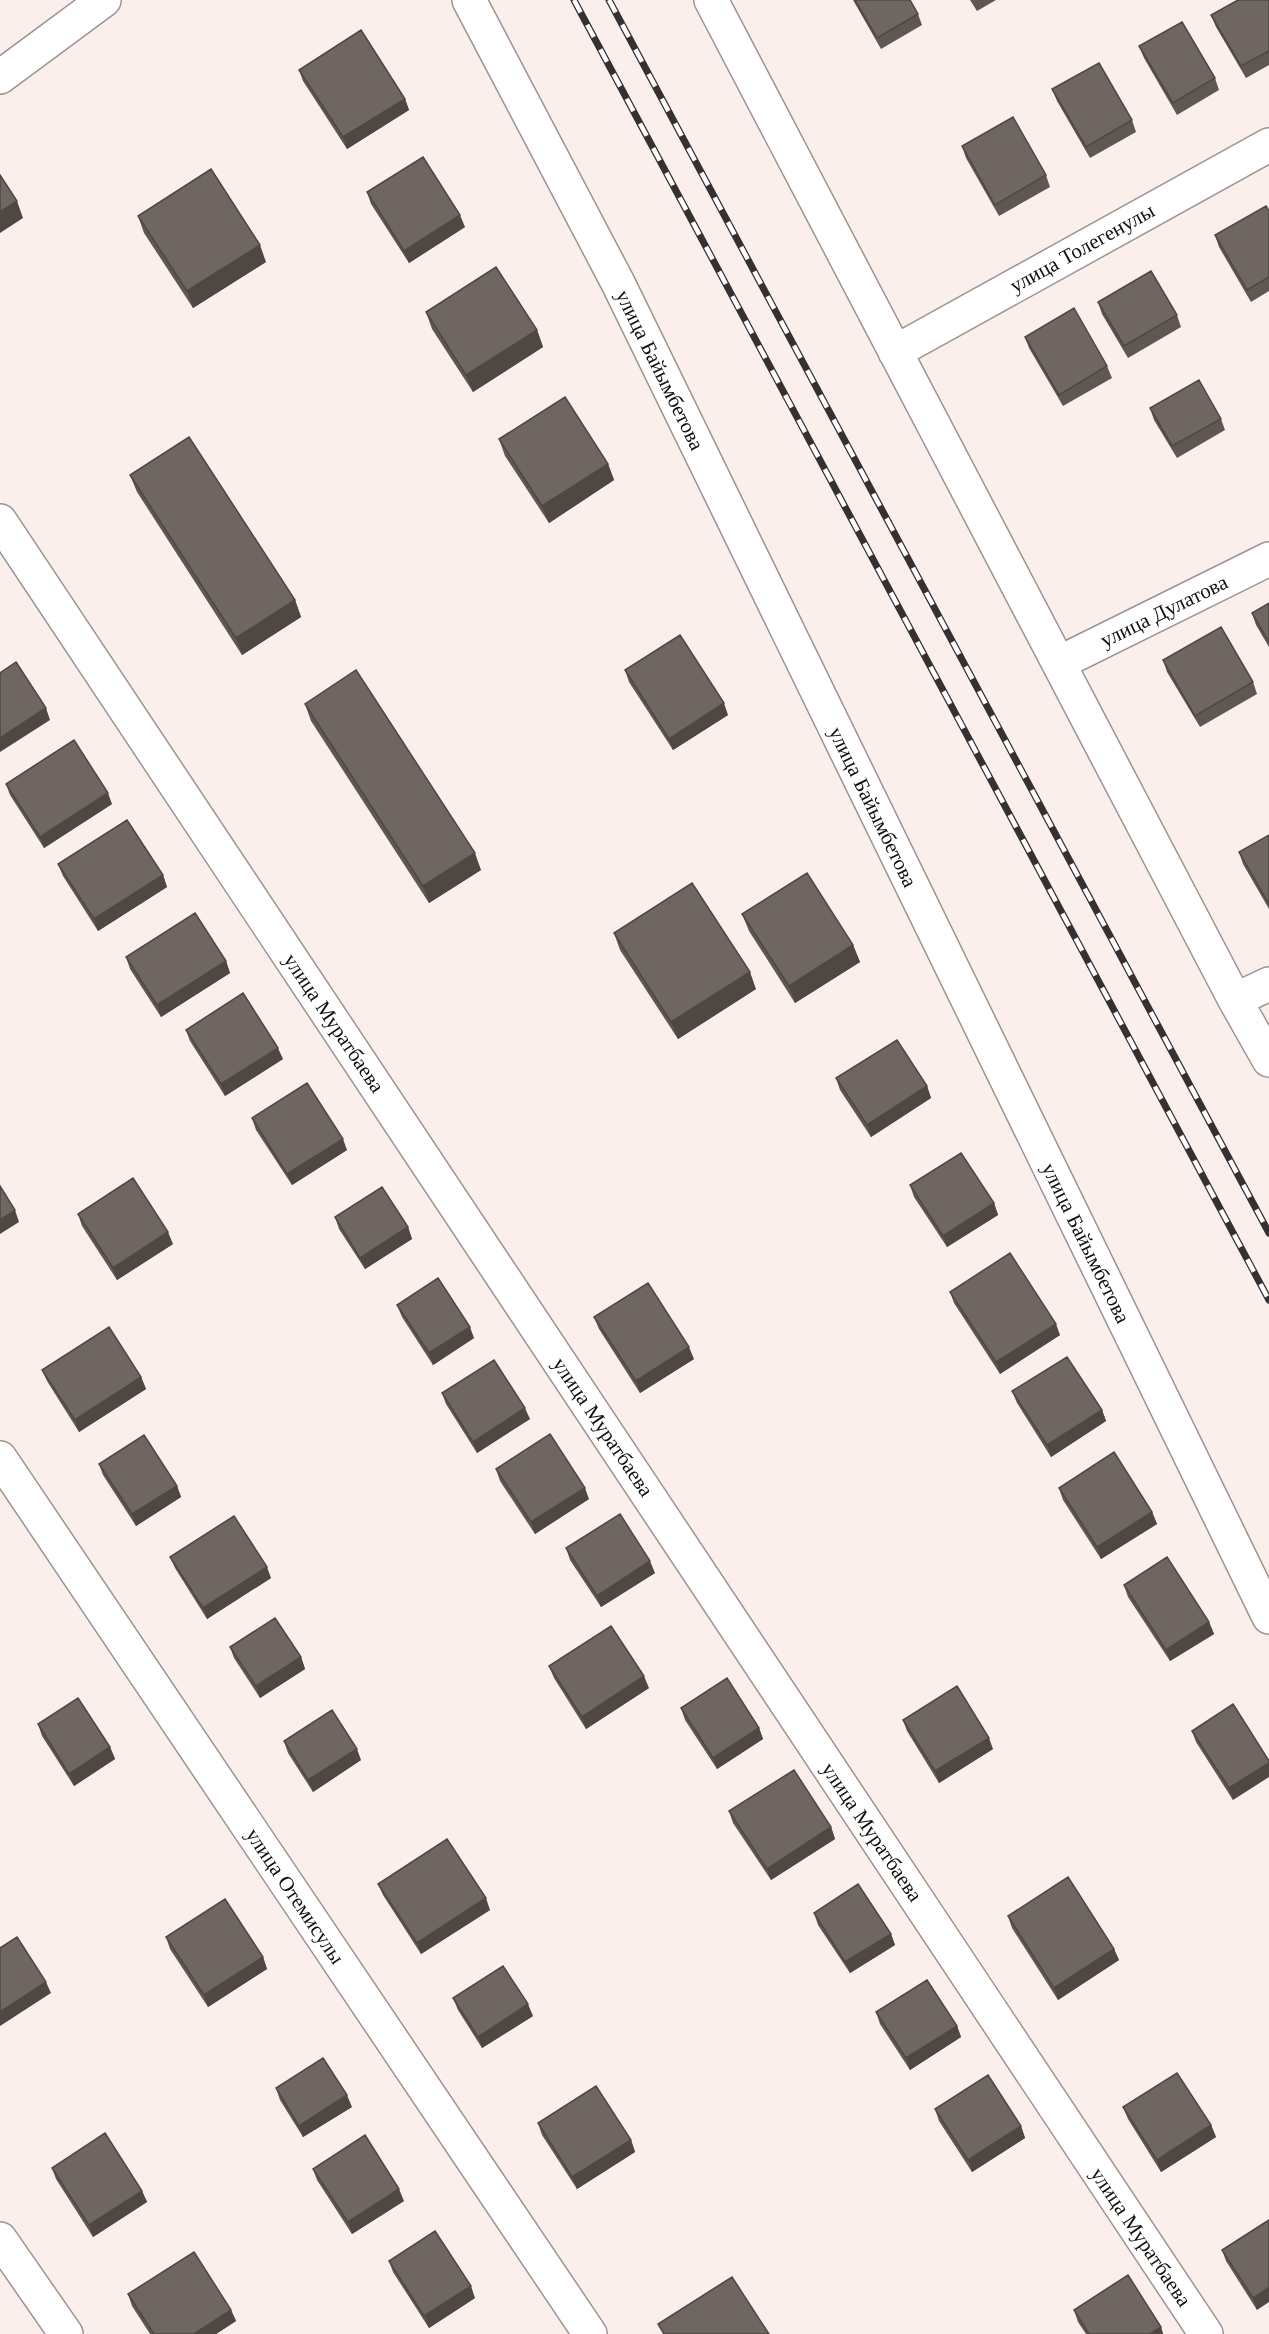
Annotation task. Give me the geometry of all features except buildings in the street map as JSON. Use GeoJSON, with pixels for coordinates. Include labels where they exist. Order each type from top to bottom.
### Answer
{"type":"FeatureCollection","features":[{"type":"Feature","properties":{"kind":"street"},"geometry":{"type":"LineString","coordinates":[[0,77],[104,0]]}},
{"type":"Feature","properties":{"kind":"street","name":"улица Байымбетова"},"geometry":{"type":"LineString","coordinates":[[469,0],[618,283],[1269,1617]]}},
{"type":"Feature","properties":{"kind":"street"},"geometry":{"type":"LineString","coordinates":[[711,0],[1235,1000],[1269,1060]]}},
{"type":"Feature","properties":{"kind":"street","name":"улица Толегенулы"},"geometry":{"type":"LineString","coordinates":[[895,352],[1269,145]]}},
{"type":"Feature","properties":{"kind":"street","name":"улица Муратбаева"},"geometry":{"type":"LineString","coordinates":[[0,521],[1206,2334]]}},
{"type":"Feature","properties":{"kind":"street","name":"улица Дулатова"},"geometry":{"type":"LineString","coordinates":[[1059,663],[1269,559]]}},
{"type":"Feature","properties":{"kind":"street"},"geometry":{"type":"LineString","coordinates":[[1235,1000],[1269,984]]}},
{"type":"Feature","properties":{"kind":"street","name":"улица Отемисулы"},"geometry":{"type":"LineString","coordinates":[[0,1458],[590,2334]]}},
{"type":"Feature","properties":{"kind":"street"},"geometry":{"type":"LineString","coordinates":[[0,2239],[66,2334]]}},
{"type":"Feature","properties":{"kind":"railway"},"geometry":{"type":"LineString","coordinates":[[574,0],[1269,1300]]}},
{"type":"Feature","properties":{"kind":"railway"},"geometry":{"type":"LineString","coordinates":[[609,0],[1269,1233]]}}]}
